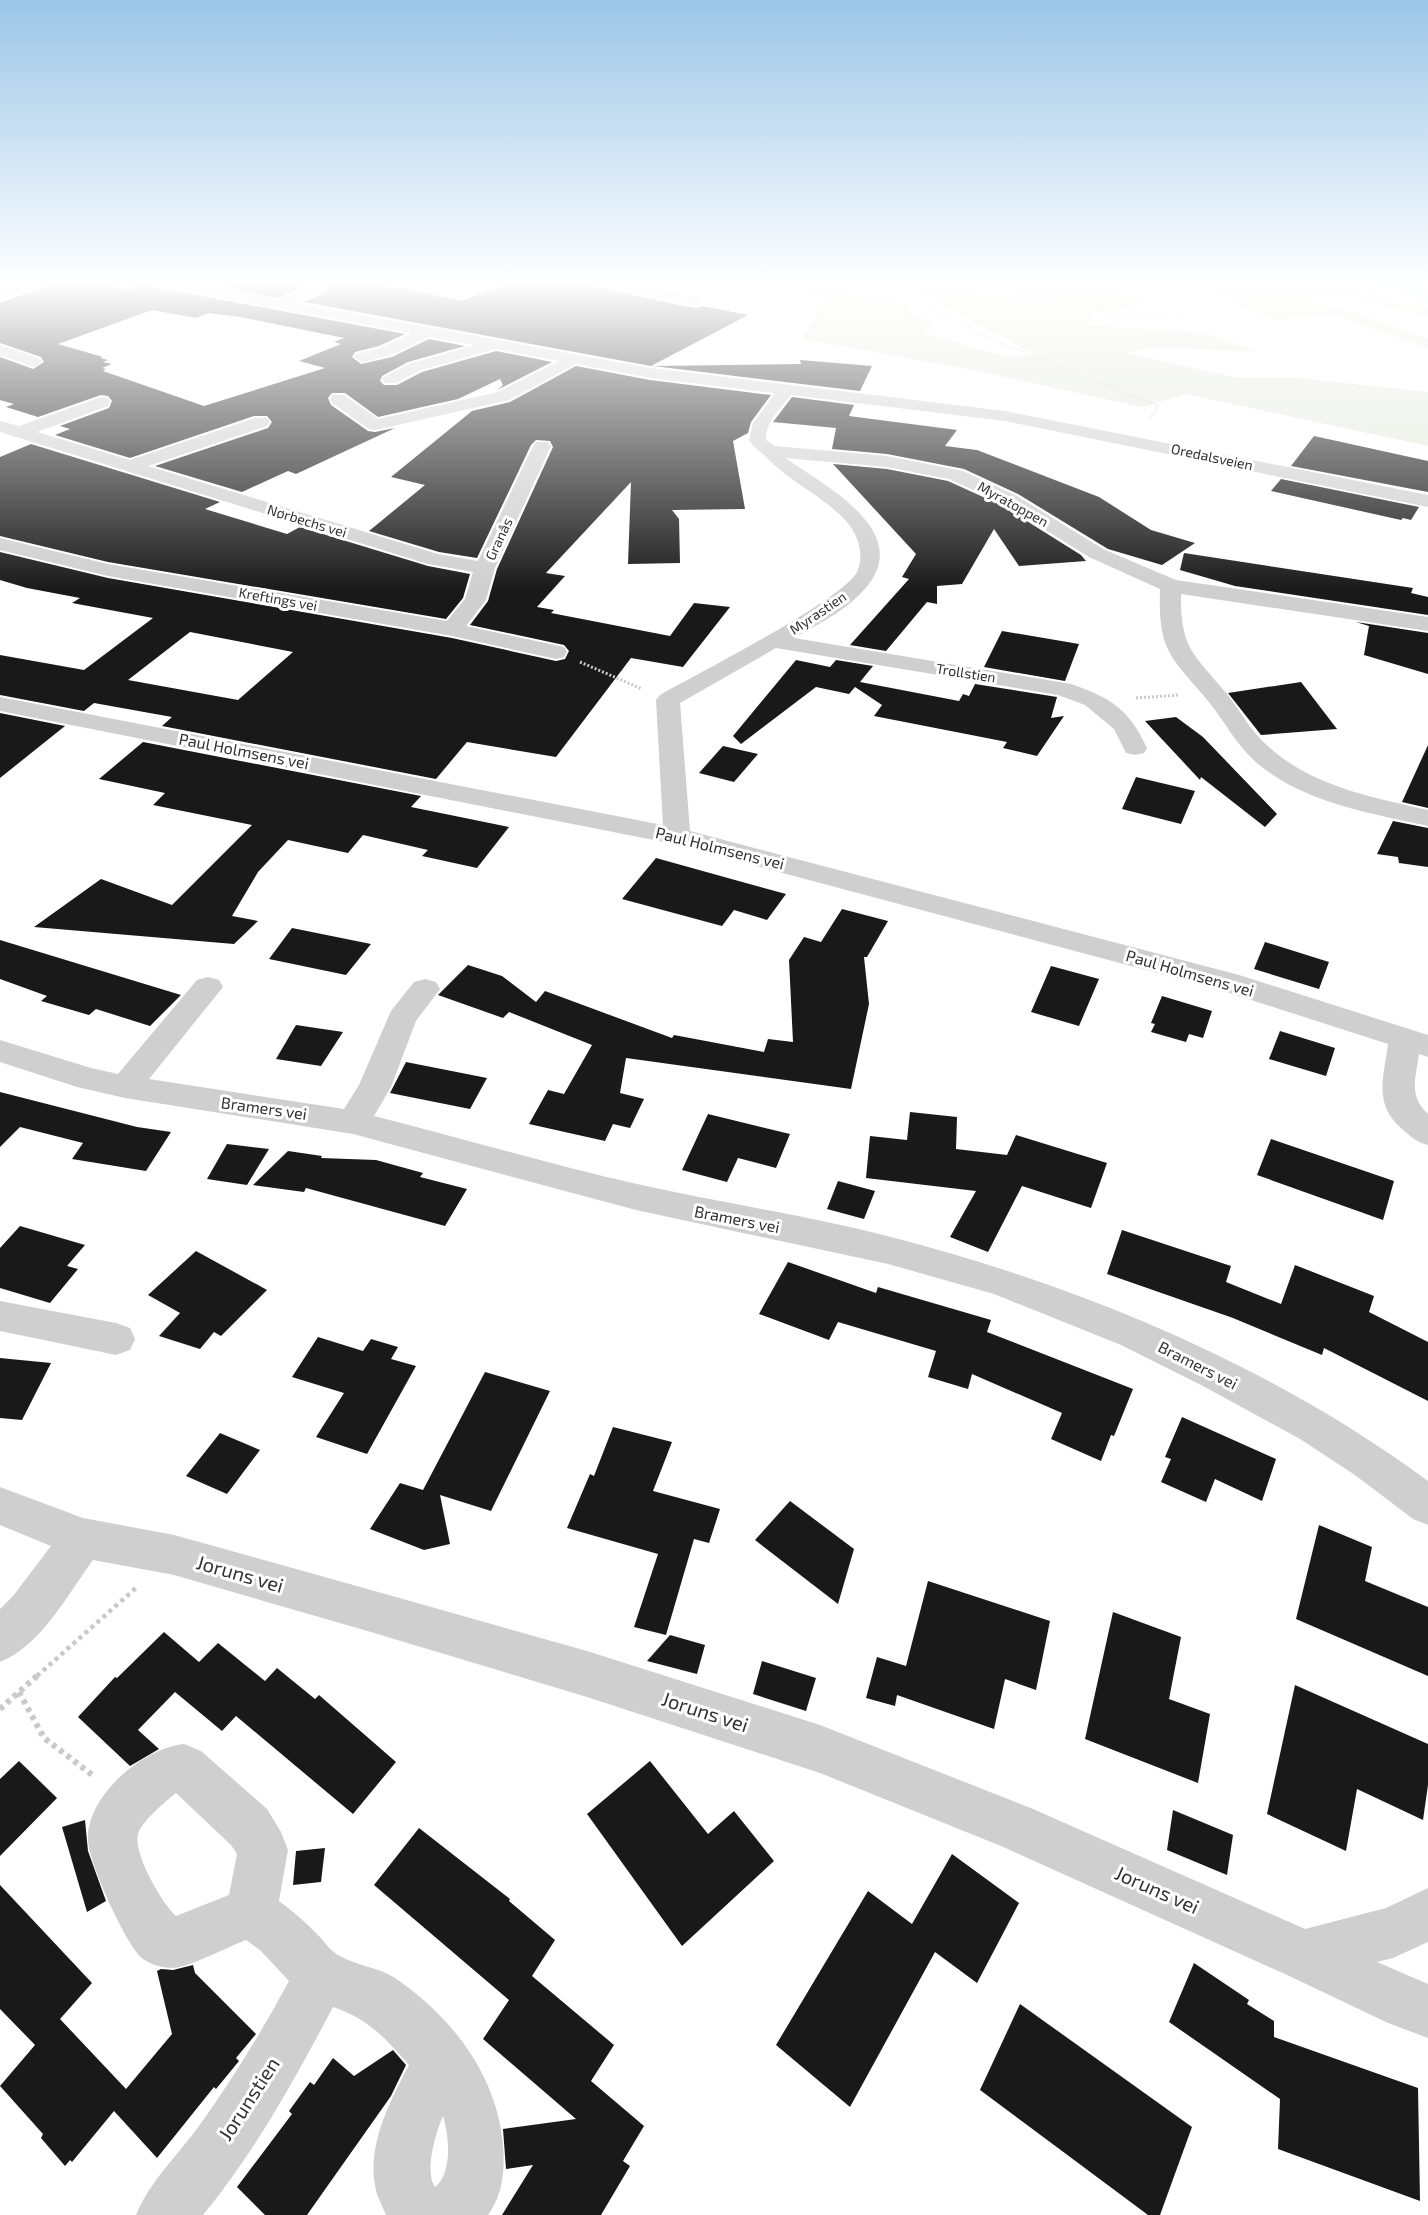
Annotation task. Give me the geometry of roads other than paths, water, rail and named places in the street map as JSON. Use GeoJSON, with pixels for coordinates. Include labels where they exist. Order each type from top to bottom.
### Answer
{"type":"FeatureCollection","features":[{"type":"Feature","properties":{"kind":"street"},"geometry":{"type":"LineString","coordinates":[[338,399],[375,425],[503,396],[525,384]]}},
{"type":"Feature","properties":{"kind":"street","name":"Oredalsveien"},"geometry":{"type":"LineString","coordinates":[[755,384],[972,410],[1428,501]]}},
{"type":"Feature","properties":{"kind":"street","name":"Myrastien"},"geometry":{"type":"LineString","coordinates":[[677,836],[668,700],[833,606],[852,590],[867,572],[870,556],[859,523],[848,510],[777,460],[758,442],[757,435],[788,388]]}},
{"type":"Feature","properties":{"kind":"street"},"geometry":{"type":"LineString","coordinates":[[20,432],[102,402]]}},
{"type":"Feature","properties":{"kind":"street"},"geometry":{"type":"LineString","coordinates":[[130,466],[261,422]]}},
{"type":"Feature","properties":{"kind":"street","name":"Nørbechs vei"},"geometry":{"type":"LineString","coordinates":[[0,426],[435,560],[485,568]]}},
{"type":"Feature","properties":{"kind":"street","name":"Granås"},"geometry":{"type":"LineString","coordinates":[[452,629],[475,600],[485,568],[542,446]]}},
{"type":"Feature","properties":{"kind":"street","name":"Myratoppen"},"geometry":{"type":"LineString","coordinates":[[770,451],[909,466],[956,475],[986,486],[1013,501],[1097,554],[1172,586],[1428,624]]}},
{"type":"Feature","properties":{"kind":"street","name":"Kreftings vei"},"geometry":{"type":"LineString","coordinates":[[0,544],[108,570],[452,629],[556,651]]}},
{"type":"Feature","properties":{"kind":"street"},"geometry":{"type":"LineString","coordinates":[[1172,586],[1170,620],[1173,638],[1188,663],[1248,741],[1293,777],[1347,800],[1428,818]]}},
{"type":"Feature","properties":{"kind":"street","name":"Trollstien"},"geometry":{"type":"LineString","coordinates":[[774,641],[1063,689],[1093,700],[1125,726],[1135,748]]}},
{"type":"Feature","properties":{"kind":"street","name":"Paul Holmsens vei"},"geometry":{"type":"LineString","coordinates":[[0,704],[677,836],[1228,982],[1416,1042]]}},
{"type":"Feature","properties":{"kind":"street"},"geometry":{"type":"LineString","coordinates":[[126,1087],[208,987]]}},
{"type":"Feature","properties":{"kind":"street"},"geometry":{"type":"LineString","coordinates":[[353,1122],[375,1087],[402,1018],[411,1003],[425,989]]}},
{"type":"Feature","properties":{"kind":"street"},"geometry":{"type":"LineString","coordinates":[[1416,1042],[1398,1090],[1402,1110],[1428,1132]]}},
{"type":"Feature","properties":{"kind":"street","name":"Bramers vei"},"geometry":{"type":"LineString","coordinates":[[0,1051],[87,1079],[126,1087],[353,1122],[636,1197],[888,1250],[1002,1282],[1135,1334],[1217,1374],[1314,1427],[1370,1462],[1428,1506]]}},
{"type":"Feature","properties":{"kind":"street"},"geometry":{"type":"LineString","coordinates":[[0,1316],[116,1339]]}},
{"type":"Feature","properties":{"kind":"street","name":"Joruns vei"},"geometry":{"type":"LineString","coordinates":[[0,1506],[83,1538],[174,1555],[587,1674],[820,1749],[1026,1832],[1418,2007]]}},
{"type":"Feature","properties":{"kind":"street"},"geometry":{"type":"LineString","coordinates":[[0,1640],[29,1611],[83,1538]]}},
{"type":"Feature","properties":{"kind":"street"},"geometry":{"type":"LineString","coordinates":[[184,1768],[249,1827],[263,1850],[250,1912],[176,1942],[160,1940],[125,1880],[112,1848],[114,1827],[129,1803],[170,1769],[184,1768]]}},
{"type":"Feature","properties":{"kind":"street"},"geometry":{"type":"LineString","coordinates":[[250,1912],[279,1933],[321,1976],[373,1995],[403,2017],[442,2061],[464,2092],[473,2122],[476,2161],[472,2188],[459,2205],[445,2215]]}},
{"type":"Feature","properties":{"kind":"street"},"geometry":{"type":"LineString","coordinates":[[1304,1955],[1393,1932],[1428,1914]]}},
{"type":"Feature","properties":{"kind":"street","name":"Jorunstien"},"geometry":{"type":"LineString","coordinates":[[165,2215],[228,2132],[284,2045],[321,1976]]}},
{"type":"Feature","properties":{"kind":"street"},"geometry":{"type":"LineString","coordinates":[[424,2215],[410,2202],[403,2179],[401,2160],[420,2100],[442,2061]]}}]}
